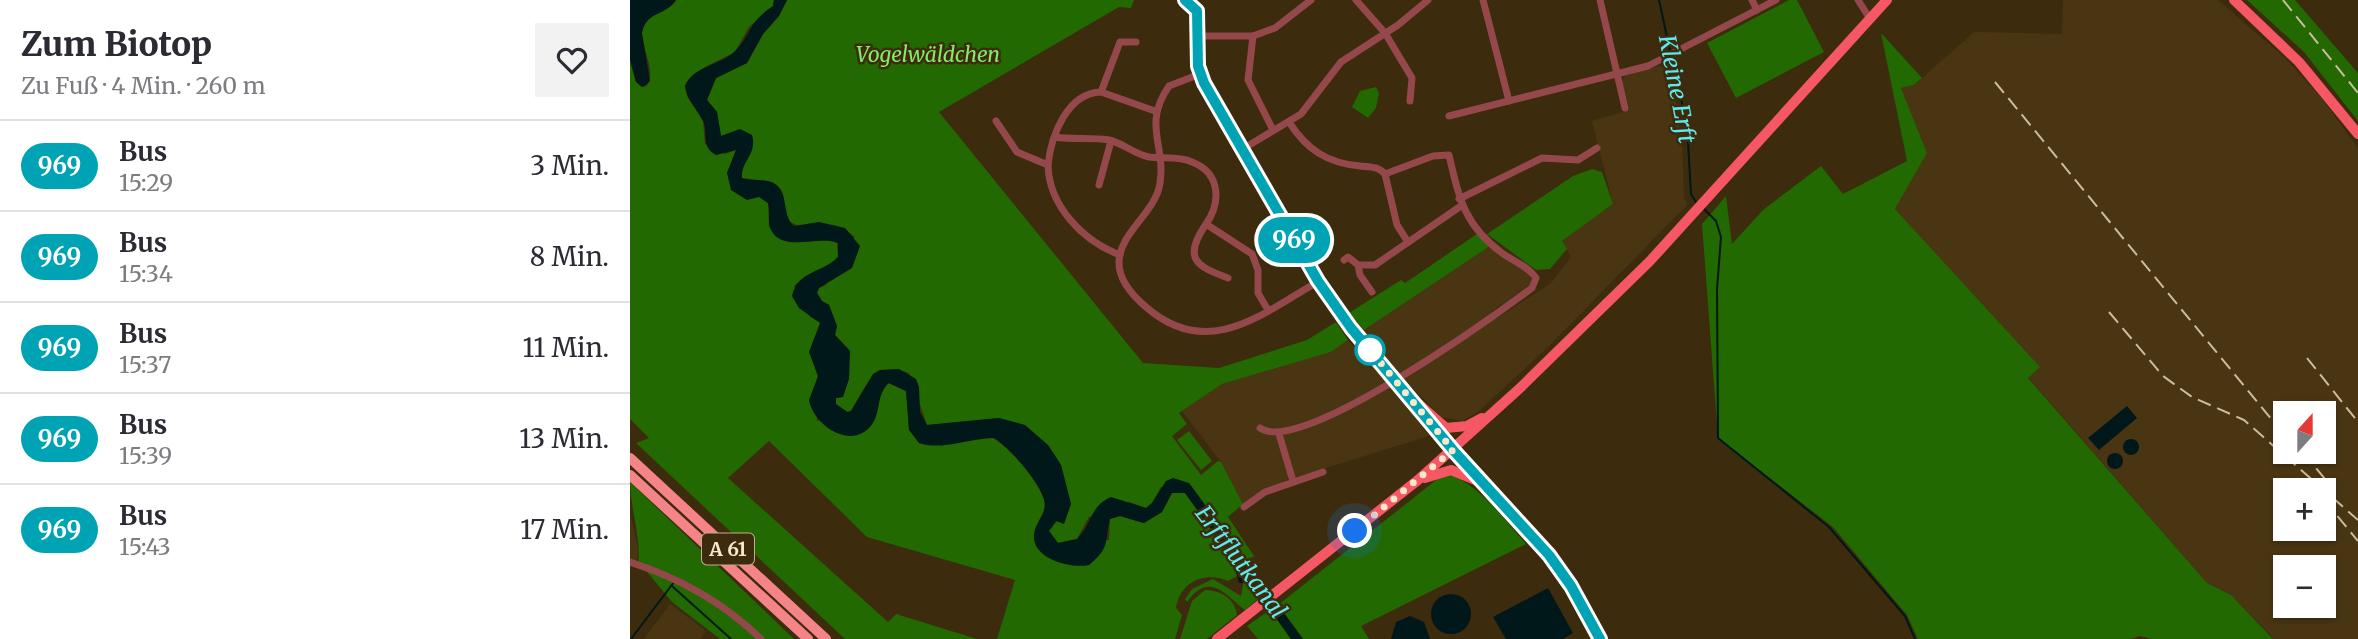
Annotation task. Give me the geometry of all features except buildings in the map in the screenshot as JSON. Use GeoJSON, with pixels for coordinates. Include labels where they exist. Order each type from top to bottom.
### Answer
{"type":"FeatureCollection","features":[{"type":"Feature","properties":{"kind":"highway","name":"A 61"},"geometry":{"type":"LineString","coordinates":[[630,458],[826,639]]}},
{"type":"Feature","properties":{"kind":"highway","name":"A 61"},"geometry":{"type":"LineString","coordinates":[[630,475],[808,639]]}},
{"type":"Feature","properties":{"kind":"main road"},"geometry":{"type":"LineString","coordinates":[[1217,639],[1418,480],[1495,411],[1650,261],[1886,0]]}},
{"type":"Feature","properties":{"kind":"main road"},"geometry":{"type":"LineString","coordinates":[[2234,0],[2299,62],[2358,134]]}},
{"type":"Feature","properties":{"kind":"main road"},"geometry":{"type":"LineString","coordinates":[[1403,390],[1446,428],[1467,425],[1495,411]]}},
{"type":"Feature","properties":{"kind":"main road"},"geometry":{"type":"LineString","coordinates":[[1418,480],[1451,470],[1483,483]]}},
{"type":"Feature","properties":{"kind":"street"},"geometry":{"type":"LineString","coordinates":[[1185,0],[1198,4],[1197,61],[1200,74],[1318,281],[1358,337],[1453,450],[1549,555],[1600,639]]}},
{"type":"Feature","properties":{"kind":"street"},"geometry":{"type":"LineString","coordinates":[[1199,36],[1253,36],[1275,28],[1311,0]]}},
{"type":"Feature","properties":{"kind":"street"},"geometry":{"type":"LineString","coordinates":[[1356,0],[1385,33],[1412,78],[1410,100]]}},
{"type":"Feature","properties":{"kind":"street"},"geometry":{"type":"LineString","coordinates":[[1241,150],[1310,107],[1340,62],[1385,33],[1428,0]]}},
{"type":"Feature","properties":{"kind":"street"},"geometry":{"type":"LineString","coordinates":[[1483,0],[1509,101]]}},
{"type":"Feature","properties":{"kind":"street"},"geometry":{"type":"LineString","coordinates":[[1600,0],[1625,108]]}},
{"type":"Feature","properties":{"kind":"street"},"geometry":{"type":"LineString","coordinates":[[1752,0],[1757,10]]}},
{"type":"Feature","properties":{"kind":"street"},"geometry":{"type":"LineString","coordinates":[[1449,116],[1664,59],[1776,0]]}},
{"type":"Feature","properties":{"kind":"street"},"geometry":{"type":"LineString","coordinates":[[1858,0],[1870,19]]}},
{"type":"Feature","properties":{"kind":"street"},"geometry":{"type":"LineString","coordinates":[[1253,36],[1248,80],[1273,130]]}},
{"type":"Feature","properties":{"kind":"street"},"geometry":{"type":"LineString","coordinates":[[1101,92],[1118,45],[1123,40],[1136,42]]}},
{"type":"Feature","properties":{"kind":"street"},"geometry":{"type":"LineString","coordinates":[[1200,74],[1169,86],[1155,111],[1160,183],[1156,196],[1120,255],[1121,274],[1132,294],[1161,318],[1187,329],[1198,332],[1226,331],[1318,281]]}},
{"type":"Feature","properties":{"kind":"street"},"geometry":{"type":"LineString","coordinates":[[1120,255],[1091,240],[1062,209],[1049,182],[1048,165],[1055,137],[1077,99],[1091,92],[1101,92],[1155,111]]}},
{"type":"Feature","properties":{"kind":"street"},"geometry":{"type":"LineString","coordinates":[[996,121],[1017,152],[1048,165]]}},
{"type":"Feature","properties":{"kind":"street"},"geometry":{"type":"LineString","coordinates":[[1289,122],[1300,138],[1321,157],[1340,163],[1375,167],[1385,174],[1397,225],[1408,242]]}},
{"type":"Feature","properties":{"kind":"street"},"geometry":{"type":"LineString","coordinates":[[1055,137],[1111,141],[1140,155],[1194,162],[1215,183],[1217,204],[1193,247],[1195,260],[1203,269],[1228,278]]}},
{"type":"Feature","properties":{"kind":"street"},"geometry":{"type":"LineString","coordinates":[[1099,185],[1111,141]]}},
{"type":"Feature","properties":{"kind":"street"},"geometry":{"type":"LineString","coordinates":[[1344,260],[1348,257],[1358,265],[1375,265],[1460,203],[1542,158],[1578,160],[1597,148]]}},
{"type":"Feature","properties":{"kind":"street"},"geometry":{"type":"LineString","coordinates":[[1260,428],[1279,434],[1336,415],[1395,380],[1532,288],[1536,278],[1531,270],[1493,246],[1472,224],[1460,203],[1449,155],[1433,156],[1385,174]]}},
{"type":"Feature","properties":{"kind":"street"},"geometry":{"type":"LineString","coordinates":[[1206,224],[1252,254],[1258,270],[1258,293],[1268,310]]}},
{"type":"Feature","properties":{"kind":"street"},"geometry":{"type":"LineString","coordinates":[[1358,265],[1360,275],[1372,292]]}},
{"type":"Feature","properties":{"kind":"street"},"geometry":{"type":"LineString","coordinates":[[1279,434],[1293,481]]}},
{"type":"Feature","properties":{"kind":"street"},"geometry":{"type":"LineString","coordinates":[[1244,507],[1265,492],[1323,472]]}},
{"type":"Feature","properties":{"kind":"street"},"geometry":{"type":"LineString","coordinates":[[630,562],[685,584],[715,601],[761,639]]}},
{"type":"Feature","properties":{"kind":"shaded area"},"geometry":{"type":"Polygon","coordinates":[[[2063,0],[2218,0],[2285,58],[2323,100],[2358,148],[2358,639],[2274,639],[2231,595],[2207,583],[2028,377],[2039,367],[1895,209],[1927,153],[1901,88],[1914,85],[1974,32],[2062,34],[2063,0]]]}},
{"type":"Feature","properties":{"kind":"shaded area"},"geometry":{"type":"Polygon","coordinates":[[[1667,64],[1677,90],[1674,92],[1682,136],[1684,198],[1688,204],[1547,348],[1478,412],[1462,421],[1442,417],[1411,387],[1364,330],[1490,246],[1529,273],[1531,280],[1529,286],[1492,311],[1496,319],[1551,283],[1571,257],[1562,241],[1613,204],[1592,121],[1623,112],[1629,107],[1622,81],[1625,75],[1667,64]]]}},
{"type":"Feature","properties":{"kind":"shaded area"},"geometry":{"type":"Polygon","coordinates":[[[1348,340],[1400,398],[1429,436],[1287,480],[1243,504],[1221,462],[1182,411],[1222,384],[1331,352],[1348,340]]]}},
{"type":"Feature","properties":{"kind":"shaded area"},"geometry":{"type":"Polygon","coordinates":[[[630,513],[639,553],[635,564],[630,562],[630,513]]]}},
{"type":"Feature","properties":{"kind":"shaded area"},"geometry":{"type":"Polygon","coordinates":[[[670,604],[706,631],[700,639],[644,639],[670,604]]]}},
{"type":"Feature","properties":{"kind":"green space"},"geometry":{"type":"Polygon","coordinates":[[[676,0],[774,0],[773,6],[749,27],[735,52],[705,67],[685,86],[687,96],[703,121],[705,144],[725,154],[736,150],[727,173],[768,203],[769,227],[804,242],[826,238],[837,243],[838,257],[794,286],[810,317],[820,322],[815,368],[818,376],[815,387],[817,421],[878,408],[879,396],[888,383],[906,391],[909,430],[941,446],[961,440],[993,438],[1025,469],[1043,498],[1045,509],[1037,529],[1040,548],[1109,540],[1110,519],[1120,516],[1143,523],[1162,512],[1172,493],[1185,493],[1225,547],[1237,576],[1228,581],[1203,578],[1188,585],[1178,599],[1176,608],[1182,615],[1175,639],[997,639],[1015,580],[867,537],[769,441],[728,478],[888,622],[896,614],[977,639],[845,639],[636,443],[649,438],[630,419],[630,60],[636,82],[641,87],[647,86],[650,72],[643,40],[643,26],[650,17],[668,8],[676,0]]]}},
{"type":"Feature","properties":{"kind":"green space","name":"Vogelwäldchen"},"geometry":{"type":"Polygon","coordinates":[[[787,0],[1134,0],[1131,8],[1119,7],[939,112],[1143,363],[1219,368],[1307,340],[1336,322],[1348,340],[1331,352],[1222,384],[1179,413],[1187,424],[1172,436],[1201,475],[1218,461],[1221,462],[1243,504],[1228,517],[1254,556],[1246,561],[1189,483],[1161,487],[1146,508],[1129,502],[1089,517],[1077,539],[1058,543],[1049,531],[1071,504],[1061,465],[1048,445],[999,418],[927,425],[909,373],[897,370],[880,372],[873,377],[851,411],[848,412],[835,404],[836,398],[843,397],[850,351],[835,335],[837,326],[829,305],[822,301],[817,293],[819,288],[826,285],[855,237],[836,226],[823,224],[801,227],[788,221],[773,182],[742,178],[732,132],[721,136],[717,112],[707,100],[716,78],[747,63],[787,0]]]}},
{"type":"Feature","properties":{"kind":"green space"},"geometry":{"type":"Polygon","coordinates":[[[1789,0],[1797,0],[1824,52],[1736,98],[1707,43],[1789,0]]]}},
{"type":"Feature","properties":{"kind":"green space"},"geometry":{"type":"Polygon","coordinates":[[[2247,0],[2295,0],[2358,73],[2358,121],[2304,52],[2247,0]]]}},
{"type":"Feature","properties":{"kind":"green space"},"geometry":{"type":"Polygon","coordinates":[[[1881,33],[1922,78],[1914,85],[1901,88],[1927,153],[1895,209],[2040,367],[2028,378],[2207,583],[2231,595],[2273,639],[2152,639],[2140,636],[2131,639],[1918,639],[1907,615],[1833,527],[1718,438],[1702,224],[1726,196],[1732,244],[1763,210],[1821,166],[1843,194],[1907,161],[1881,33]]]}},
{"type":"Feature","properties":{"kind":"green space"},"geometry":{"type":"Polygon","coordinates":[[[1376,87],[1379,93],[1376,108],[1368,118],[1352,107],[1360,91],[1376,87]]]}},
{"type":"Feature","properties":{"kind":"green space"},"geometry":{"type":"Polygon","coordinates":[[[1592,169],[1602,172],[1613,204],[1562,241],[1567,249],[1550,269],[1536,270],[1487,234],[1573,176],[1592,169]]]}},
{"type":"Feature","properties":{"kind":"green space"},"geometry":{"type":"Polygon","coordinates":[[[1477,234],[1490,246],[1364,330],[1349,313],[1401,280],[1405,283],[1477,234]]]}},
{"type":"Feature","properties":{"kind":"green space"},"geometry":{"type":"Polygon","coordinates":[[[1189,431],[1212,461],[1201,470],[1177,440],[1189,431]]]}},
{"type":"Feature","properties":{"kind":"green space"},"geometry":{"type":"Polygon","coordinates":[[[1445,473],[1458,478],[1480,493],[1526,544],[1361,626],[1369,639],[1303,639],[1278,605],[1445,473]]]}},
{"type":"Feature","properties":{"kind":"green space"},"geometry":{"type":"Polygon","coordinates":[[[630,482],[794,639],[720,639],[672,602],[638,561],[630,482]]]}},
{"type":"Feature","properties":{"kind":"green space"},"geometry":{"type":"Polygon","coordinates":[[[1245,574],[1260,597],[1245,610],[1217,588],[1203,588],[1187,602],[1185,599],[1192,589],[1213,579],[1241,596],[1245,574]]]}},
{"type":"Feature","properties":{"kind":"green space"},"geometry":{"type":"Polygon","coordinates":[[[1205,590],[1226,596],[1236,609],[1237,615],[1207,639],[1180,639],[1192,601],[1205,590]]]}},
{"type":"Feature","properties":{"kind":"green space"},"geometry":{"type":"Polygon","coordinates":[[[1270,610],[1291,639],[1258,639],[1247,626],[1270,610]]]}},
{"type":"Feature","properties":{"kind":"water"},"geometry":{"type":"Polygon","coordinates":[[[630,0],[676,0],[644,26],[642,33],[650,81],[643,87],[636,82],[630,60],[630,0]]]}},
{"type":"Feature","properties":{"kind":"water","name":"Erftflutkanal"},"geometry":{"type":"Polygon","coordinates":[[[774,0],[787,0],[779,16],[763,34],[747,63],[716,78],[707,100],[717,112],[721,136],[740,129],[752,135],[753,147],[742,178],[768,181],[777,185],[783,196],[787,215],[794,226],[819,222],[845,228],[860,246],[852,268],[819,288],[817,293],[822,301],[829,305],[837,326],[835,335],[850,351],[849,379],[843,397],[836,398],[836,404],[847,412],[851,411],[873,374],[880,370],[899,369],[916,379],[920,412],[927,425],[999,418],[1025,425],[1048,445],[1061,465],[1071,504],[1064,524],[1056,521],[1049,531],[1058,543],[1077,539],[1099,505],[1111,497],[1146,508],[1166,481],[1173,478],[1189,483],[1303,639],[1291,639],[1246,576],[1245,583],[1239,583],[1233,560],[1185,493],[1172,493],[1162,512],[1144,523],[1120,516],[1110,519],[1104,549],[1096,559],[1089,565],[1063,564],[1046,556],[1035,543],[1035,530],[1045,504],[1041,491],[1008,449],[994,438],[937,446],[919,443],[909,430],[906,391],[889,383],[882,393],[874,422],[862,433],[843,435],[833,431],[817,418],[809,400],[818,376],[809,352],[820,323],[799,308],[792,296],[805,276],[838,257],[838,243],[784,241],[771,230],[768,203],[759,197],[747,200],[731,190],[727,173],[736,150],[716,155],[708,148],[705,126],[685,86],[694,74],[734,52],[758,18],[773,6],[774,0]]]}},
{"type":"Feature","properties":{"kind":"water"},"geometry":{"type":"Polygon","coordinates":[[[2127,406],[2137,418],[2099,450],[2088,438],[2127,406]]]}},
{"type":"Feature","properties":{"kind":"water"},"geometry":{"type":"Polygon","coordinates":[[[2131,439],[2137,441],[2137,453],[2131,455],[2125,453],[2123,447],[2125,441],[2131,439]]]}},
{"type":"Feature","properties":{"kind":"water"},"geometry":{"type":"Polygon","coordinates":[[[2115,453],[2121,455],[2121,467],[2115,469],[2109,467],[2107,461],[2109,455],[2115,453]]]}},
{"type":"Feature","properties":{"kind":"water"},"geometry":{"type":"Polygon","coordinates":[[[1548,588],[1573,633],[1563,639],[1506,639],[1493,617],[1548,588]]]}},
{"type":"Feature","properties":{"kind":"water"},"geometry":{"type":"Polygon","coordinates":[[[1451,594],[1465,600],[1471,614],[1465,628],[1451,634],[1437,628],[1431,614],[1437,600],[1451,594]]]}},
{"type":"Feature","properties":{"kind":"water"},"geometry":{"type":"Polygon","coordinates":[[[1410,616],[1424,622],[1430,639],[1391,639],[1396,622],[1410,616]]]}},
{"type":"Feature","properties":{"kind":"waterway","name":"Kleine Erft"},"geometry":{"type":"LineString","coordinates":[[1659,0],[1670,51]]}},
{"type":"Feature","properties":{"kind":"waterway","name":"Kleine Erft"},"geometry":{"type":"LineString","coordinates":[[1671,57],[1687,124],[1691,194],[1696,202]]}},
{"type":"Feature","properties":{"kind":"waterway"},"geometry":{"type":"LineString","coordinates":[[1703,208],[1716,221],[1721,237],[1717,289],[1718,438],[1829,527],[1905,616],[1915,639]]}},
{"type":"Feature","properties":{"kind":"waterway"},"geometry":{"type":"LineString","coordinates":[[631,639],[674,582]]}},
{"type":"Feature","properties":{"kind":"waterway"},"geometry":{"type":"LineString","coordinates":[[672,586],[731,639]]}},
{"type":"Feature","properties":{"kind":"railway"},"geometry":{"type":"LineString","coordinates":[[2283,0],[2358,93]]}},
{"type":"Feature","properties":{"kind":"railway"},"geometry":{"type":"LineString","coordinates":[[1995,82],[2273,421]]}},
{"type":"Feature","properties":{"kind":"railway"},"geometry":{"type":"LineString","coordinates":[[2109,312],[2163,376],[2192,397],[2244,420],[2358,520]]}},
{"type":"Feature","properties":{"kind":"railway"},"geometry":{"type":"LineString","coordinates":[[2307,358],[2358,422]]}},
{"type":"Feature","properties":{"kind":"railway"},"geometry":{"type":"LineString","coordinates":[[2313,464],[2324,478]]}},
{"type":"Feature","properties":{"kind":"railway"},"geometry":{"type":"LineString","coordinates":[[2336,514],[2358,541]]}},
{"type":"Feature","properties":{"kind":"bus line","name":"969"},"geometry":{"type":"LineString","coordinates":[[1185,0],[1197,11],[1198,66],[1204,83],[1318,281],[1358,337],[1431,424],[1549,555],[1571,586],[1600,639]]}},
{"type":"Feature","properties":{"kind":"route"},"geometry":{"type":"LineString","coordinates":[[1355,531],[1453,450],[1370,350]]}}]}
